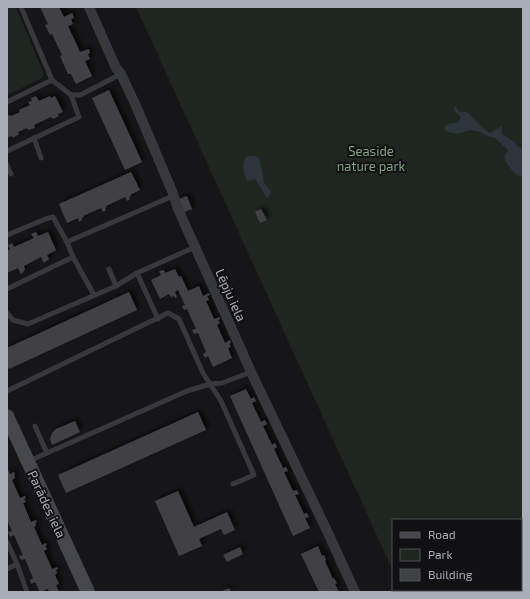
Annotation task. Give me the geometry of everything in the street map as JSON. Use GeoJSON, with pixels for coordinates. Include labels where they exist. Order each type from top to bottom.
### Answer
{"type":"FeatureCollection","features":[{"type":"Feature","properties":{"kind":"street","name":"Lēpju iela"},"geometry":{"type":"LineString","coordinates":[[89,7],[116,68],[121,74],[136,106],[172,191],[178,209],[251,372],[330,535],[355,592]]}},
{"type":"Feature","properties":{"kind":"street","name":"Parādes iela"},"geometry":{"type":"LineString","coordinates":[[7,416],[85,591]]}},
{"type":"Feature","properties":{"kind":"lane"},"geometry":{"type":"LineString","coordinates":[[7,151],[79,117],[71,95],[52,80],[21,7]]}},
{"type":"Feature","properties":{"kind":"lane"},"geometry":{"type":"LineString","coordinates":[[71,95],[80,95],[121,74]]}},
{"type":"Feature","properties":{"kind":"lane"},"geometry":{"type":"LineString","coordinates":[[7,102],[52,80]]}},
{"type":"Feature","properties":{"kind":"lane"},"geometry":{"type":"LineString","coordinates":[[34,138],[42,158]]}},
{"type":"Feature","properties":{"kind":"lane"},"geometry":{"type":"LineString","coordinates":[[7,165],[11,174]]}},
{"type":"Feature","properties":{"kind":"lane"},"geometry":{"type":"LineString","coordinates":[[67,242],[174,196]]}},
{"type":"Feature","properties":{"kind":"lane"},"geometry":{"type":"LineString","coordinates":[[7,235],[48,218],[54,217],[73,257],[94,295]]}},
{"type":"Feature","properties":{"kind":"lane"},"geometry":{"type":"LineString","coordinates":[[7,313],[13,320],[28,324],[116,286],[137,273],[195,247]]}},
{"type":"Feature","properties":{"kind":"lane"},"geometry":{"type":"LineString","coordinates":[[7,289],[73,257]]}},
{"type":"Feature","properties":{"kind":"lane"},"geometry":{"type":"LineString","coordinates":[[109,269],[116,286]]}},
{"type":"Feature","properties":{"kind":"lane"},"geometry":{"type":"LineString","coordinates":[[137,273],[158,319]]}},
{"type":"Feature","properties":{"kind":"lane"},"geometry":{"type":"LineString","coordinates":[[7,391],[168,313],[179,319],[203,373],[221,402],[254,474],[233,484]]}},
{"type":"Feature","properties":{"kind":"lane"},"geometry":{"type":"LineString","coordinates":[[27,461],[187,391],[210,384],[222,384],[251,372]]}},
{"type":"Feature","properties":{"kind":"lane"},"geometry":{"type":"LineString","coordinates":[[35,426],[47,453]]}},
{"type":"Feature","properties":{"kind":"lane"},"geometry":{"type":"LineString","coordinates":[[7,542],[27,592]]}},
{"type":"Feature","properties":{"kind":"lane"},"geometry":{"type":"LineString","coordinates":[[7,569],[17,564]]}},
{"type":"Feature","properties":{"kind":"green space"},"geometry":{"type":"Polygon","coordinates":[[[7,7],[16,7],[44,74],[42,78],[7,95],[7,7]]]}},
{"type":"Feature","properties":{"kind":"green space","name":"Seaside nature park"},"geometry":{"type":"Polygon","coordinates":[[[136,7],[523,7],[523,592],[402,592],[522,591],[522,519],[392,519],[392,569],[136,7]]]}},
{"type":"Feature","properties":{"kind":"shaded area"},"geometry":{"type":"Polygon","coordinates":[[[454,107],[456,107],[459,112],[467,112],[490,133],[502,126],[502,134],[523,149],[523,177],[516,175],[507,164],[504,157],[508,150],[495,138],[470,130],[457,134],[445,131],[444,127],[458,122],[461,117],[455,111],[454,107]]]}},
{"type":"Feature","properties":{"kind":"shaded area"},"geometry":{"type":"Polygon","coordinates":[[[247,156],[255,156],[259,159],[264,183],[271,191],[267,198],[255,179],[247,181],[243,165],[247,156]]]}},
{"type":"Feature","properties":{"kind":"building"},"geometry":{"type":"Polygon","coordinates":[[[40,7],[59,7],[64,17],[72,13],[74,18],[71,19],[73,24],[68,26],[80,52],[89,49],[90,53],[88,54],[90,59],[85,61],[92,76],[76,84],[71,74],[68,74],[60,56],[62,55],[52,34],[50,35],[45,25],[48,24],[40,7]]]}},
{"type":"Feature","properties":{"kind":"building"},"geometry":{"type":"Polygon","coordinates":[[[109,90],[142,162],[125,170],[92,98],[109,90]]]}},
{"type":"Feature","properties":{"kind":"building"},"geometry":{"type":"Polygon","coordinates":[[[36,96],[39,101],[50,96],[51,98],[55,96],[63,112],[58,114],[59,116],[53,119],[51,117],[34,125],[35,128],[28,130],[27,128],[18,132],[19,134],[13,138],[12,136],[7,138],[7,116],[20,112],[19,110],[30,105],[28,102],[32,101],[31,98],[36,96]]]}},
{"type":"Feature","properties":{"kind":"building"},"geometry":{"type":"Polygon","coordinates":[[[131,172],[140,190],[130,195],[130,199],[127,201],[125,197],[106,206],[106,210],[103,212],[101,208],[83,216],[84,217],[82,220],[79,222],[78,218],[67,223],[59,204],[131,172]]]}},
{"type":"Feature","properties":{"kind":"building"},"geometry":{"type":"Polygon","coordinates":[[[187,196],[192,209],[184,212],[179,199],[187,196]]]}},
{"type":"Feature","properties":{"kind":"building"},"geometry":{"type":"Polygon","coordinates":[[[261,209],[267,220],[260,223],[255,212],[261,209]]]}},
{"type":"Feature","properties":{"kind":"building"},"geometry":{"type":"Polygon","coordinates":[[[36,232],[38,236],[48,232],[56,250],[47,255],[49,259],[44,263],[41,257],[24,266],[25,270],[21,274],[18,268],[7,273],[7,251],[10,249],[8,245],[12,243],[14,247],[34,238],[31,234],[36,232]]]}},
{"type":"Feature","properties":{"kind":"building"},"geometry":{"type":"Polygon","coordinates":[[[175,269],[179,277],[181,276],[188,291],[199,286],[203,296],[209,293],[210,295],[207,296],[209,300],[206,301],[214,319],[220,317],[218,320],[220,323],[217,325],[225,343],[230,340],[231,343],[229,344],[231,347],[228,348],[232,358],[213,367],[208,356],[205,358],[203,354],[206,352],[198,333],[194,334],[192,330],[196,329],[187,309],[184,310],[182,306],[185,305],[178,290],[175,292],[177,297],[175,298],[174,296],[171,297],[169,294],[160,299],[151,280],[161,275],[159,271],[164,270],[165,273],[175,269]]]}},
{"type":"Feature","properties":{"kind":"building"},"geometry":{"type":"Polygon","coordinates":[[[129,292],[137,310],[9,369],[7,365],[7,348],[129,292]]]}},
{"type":"Feature","properties":{"kind":"building"},"geometry":{"type":"Polygon","coordinates":[[[246,389],[251,399],[254,397],[256,401],[252,403],[261,422],[265,420],[267,424],[263,426],[272,445],[275,443],[277,447],[274,449],[283,468],[286,467],[288,471],[284,472],[293,491],[297,490],[299,494],[295,495],[304,514],[307,513],[309,517],[305,518],[310,528],[293,536],[230,396],[246,389]]]}},
{"type":"Feature","properties":{"kind":"building"},"geometry":{"type":"Polygon","coordinates":[[[198,412],[206,430],[66,493],[58,475],[198,412]]]}},
{"type":"Feature","properties":{"kind":"building"},"geometry":{"type":"Polygon","coordinates":[[[75,421],[80,432],[52,445],[50,439],[52,433],[56,429],[75,421]]]}},
{"type":"Feature","properties":{"kind":"building"},"geometry":{"type":"Polygon","coordinates":[[[7,468],[10,474],[14,472],[15,474],[15,478],[12,480],[20,498],[25,496],[26,498],[24,499],[26,502],[23,503],[31,522],[36,520],[37,522],[35,523],[36,526],[34,527],[42,545],[46,543],[47,545],[45,546],[47,549],[44,551],[52,569],[57,567],[58,569],[56,570],[57,573],[55,575],[59,584],[56,585],[59,592],[49,592],[48,589],[40,592],[35,582],[31,584],[30,580],[33,578],[25,559],[21,560],[19,556],[23,555],[14,535],[10,537],[8,532],[12,531],[7,520],[7,468]]]}},
{"type":"Feature","properties":{"kind":"building"},"geometry":{"type":"Polygon","coordinates":[[[178,491],[194,527],[227,512],[235,530],[224,535],[221,529],[199,539],[202,546],[179,556],[155,501],[178,491]]]}},
{"type":"Feature","properties":{"kind":"building"},"geometry":{"type":"Polygon","coordinates":[[[318,546],[322,556],[324,555],[333,579],[334,578],[337,583],[335,584],[339,592],[319,592],[301,554],[318,546]]]}},
{"type":"Feature","properties":{"kind":"building"},"geometry":{"type":"Polygon","coordinates":[[[240,547],[243,554],[227,562],[223,555],[240,547]]]}},
{"type":"Feature","properties":{"kind":"building"},"geometry":{"type":"Polygon","coordinates":[[[229,588],[232,592],[220,592],[229,588]]]}}]}
